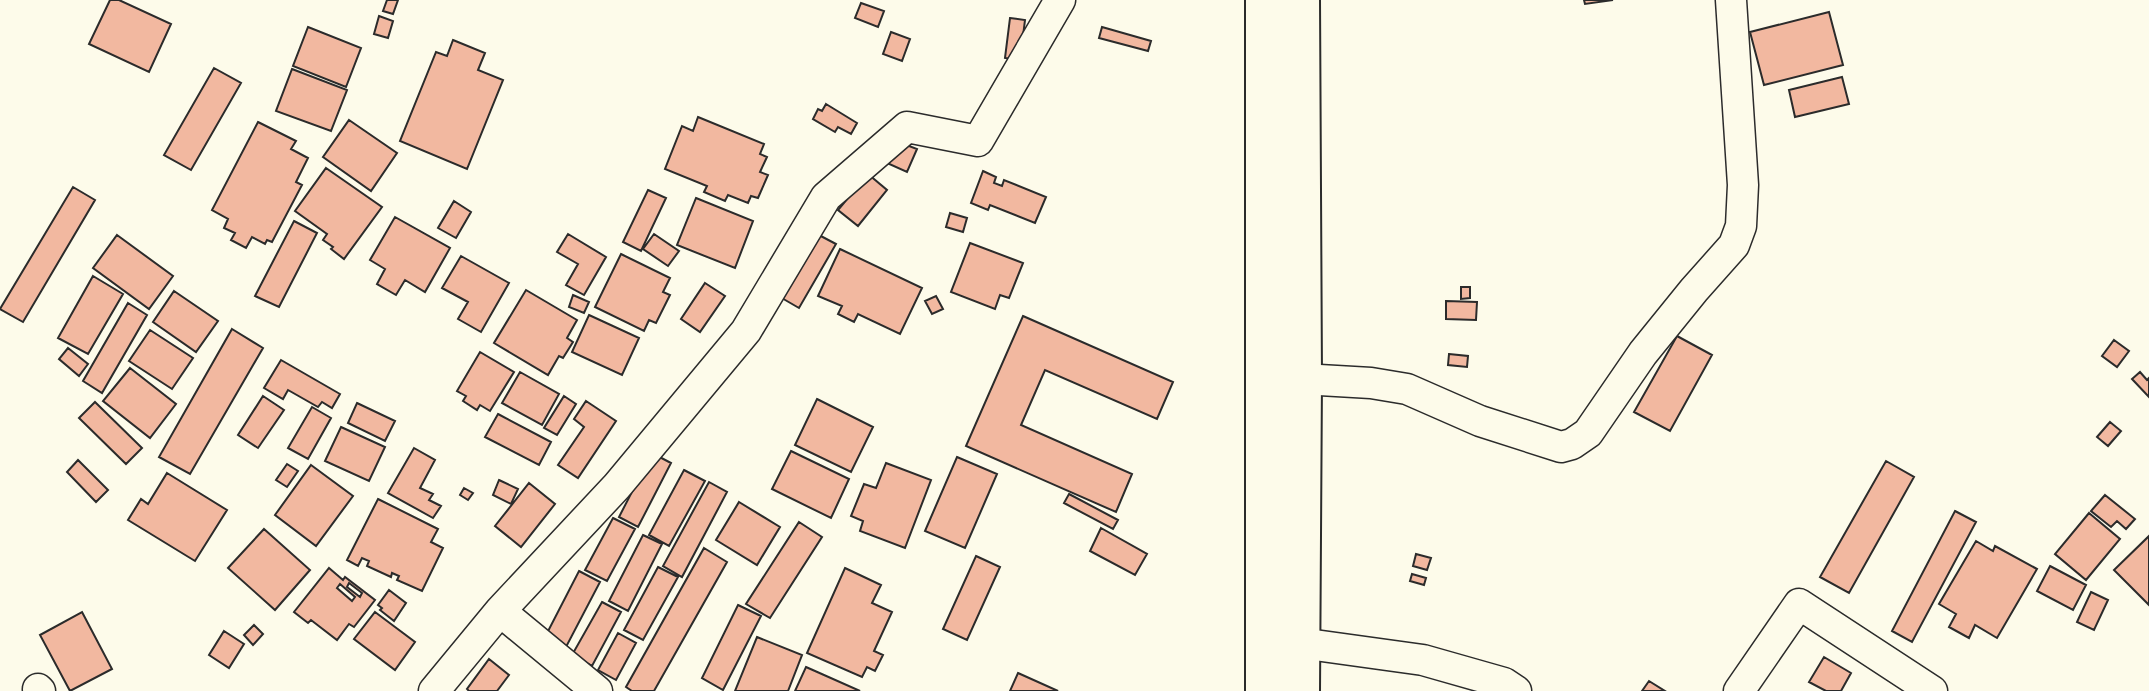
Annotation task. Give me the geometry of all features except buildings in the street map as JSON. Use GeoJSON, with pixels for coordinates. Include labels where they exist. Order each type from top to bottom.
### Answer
{"type":"FeatureCollection","features":[{"type":"Feature","properties":{"kind":"main road"},"geometry":{"type":"LineString","coordinates":[[1265,0],[1265,691]]}},
{"type":"Feature","properties":{"kind":"main road"},"geometry":{"type":"LineString","coordinates":[[1300,0],[1300,691]]}},
{"type":"Feature","properties":{"kind":"street"},"geometry":{"type":"LineString","coordinates":[[434,691],[500,611],[617,486],[746,331],[826,197],[907,127],[978,141],[1060,0]]}},
{"type":"Feature","properties":{"kind":"street"},"geometry":{"type":"LineString","coordinates":[[1302,379],[1371,383],[1407,389],[1480,421],[1561,447],[1572,444],[1588,433],[1643,353],[1734,245],[1741,226],[1743,186],[1731,0]]}},
{"type":"Feature","properties":{"kind":"street"},"geometry":{"type":"LineString","coordinates":[[1740,691],[1799,604],[1932,691]]}},
{"type":"Feature","properties":{"kind":"street"},"geometry":{"type":"LineString","coordinates":[[500,611],[597,691]]}},
{"type":"Feature","properties":{"kind":"street"},"geometry":{"type":"LineString","coordinates":[[1300,643],[1423,660],[1441,678],[1504,683],[1516,691]]}}]}
